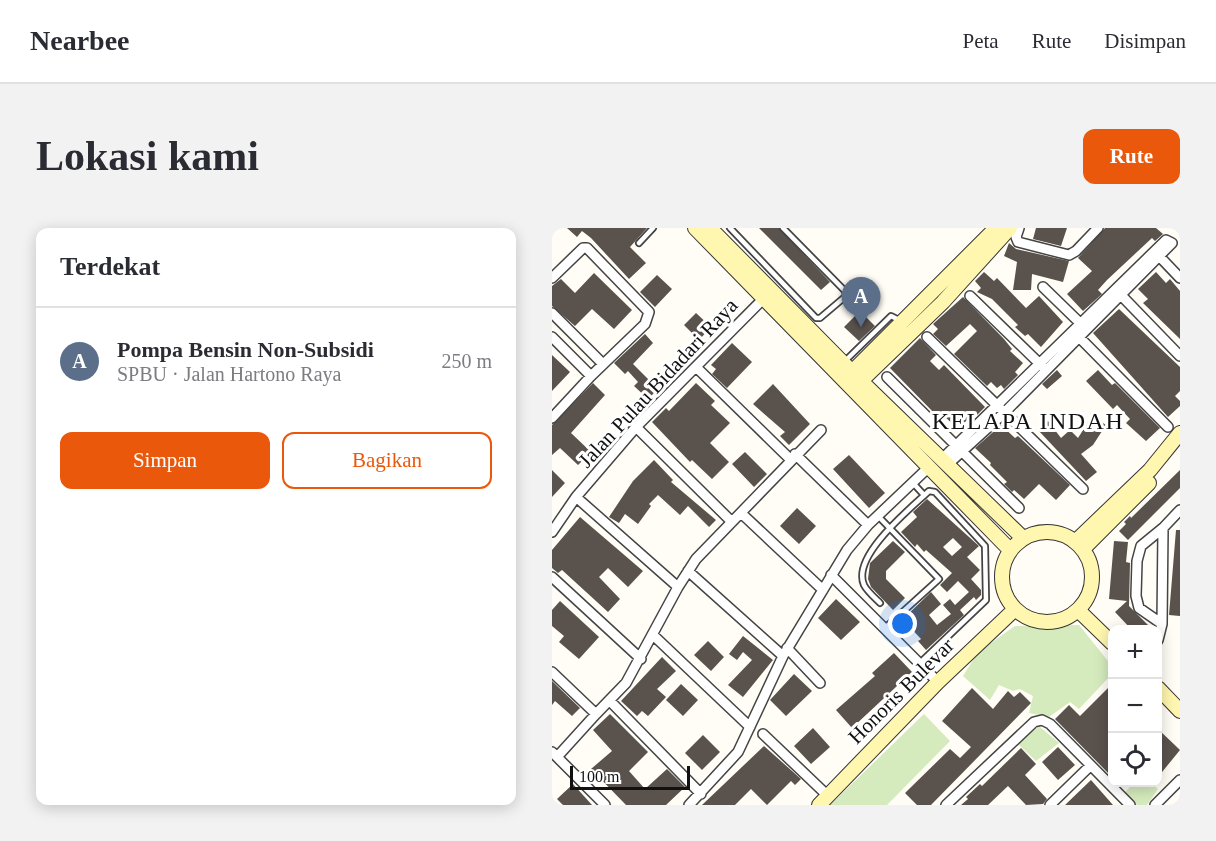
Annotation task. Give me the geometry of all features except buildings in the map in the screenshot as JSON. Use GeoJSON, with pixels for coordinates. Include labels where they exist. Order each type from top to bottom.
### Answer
{"type":"FeatureCollection","features":[{"type":"Feature","properties":{"kind":"street"},"geometry":{"type":"LineString","coordinates":[[695,228],[768,294],[940,464],[1023,538]]}},
{"type":"Feature","properties":{"kind":"street"},"geometry":{"type":"LineString","coordinates":[[710,228],[768,294],[812,322],[853,371],[940,464],[1010,550]]}},
{"type":"Feature","properties":{"kind":"street"},"geometry":{"type":"LineString","coordinates":[[853,371],[908,328],[973,271],[1010,228]]}},
{"type":"Feature","properties":{"kind":"street"},"geometry":{"type":"LineString","coordinates":[[1019,228],[1016,237],[1018,242],[1069,255],[1076,251],[1098,228]]}},
{"type":"Feature","properties":{"kind":"street"},"geometry":{"type":"LineString","coordinates":[[908,328],[989,231]]}},
{"type":"Feature","properties":{"kind":"street"},"geometry":{"type":"LineString","coordinates":[[959,448],[997,405],[1042,366],[1117,292],[1172,244],[1167,239],[1077,330]]}},
{"type":"Feature","properties":{"kind":"street"},"geometry":{"type":"LineString","coordinates":[[552,278],[583,248],[587,248],[648,309],[649,317],[645,324],[591,376],[552,418]]}},
{"type":"Feature","properties":{"kind":"street"},"geometry":{"type":"LineString","coordinates":[[1159,256],[1180,278]]}},
{"type":"Feature","properties":{"kind":"street"},"geometry":{"type":"LineString","coordinates":[[1043,287],[1077,330],[1174,430],[1149,470],[1079,545]]}},
{"type":"Feature","properties":{"kind":"street"},"geometry":{"type":"LineString","coordinates":[[1117,292],[1180,356]]}},
{"type":"Feature","properties":{"kind":"street","name":"Jalan Pulau Bidadari Raya"},"geometry":{"type":"LineString","coordinates":[[552,532],[576,497],[636,427],[768,294]]}},
{"type":"Feature","properties":{"kind":"street"},"geometry":{"type":"LineString","coordinates":[[970,296],[1042,366]]}},
{"type":"Feature","properties":{"kind":"street"},"geometry":{"type":"LineString","coordinates":[[552,313],[603,364]]}},
{"type":"Feature","properties":{"kind":"street"},"geometry":{"type":"LineString","coordinates":[[552,337],[591,376]]}},
{"type":"Feature","properties":{"kind":"street"},"geometry":{"type":"LineString","coordinates":[[927,337],[1083,489]]}},
{"type":"Feature","properties":{"kind":"street"},"geometry":{"type":"LineString","coordinates":[[689,805],[738,752],[785,652],[847,550],[868,525],[913,483],[1004,413],[1042,366]]}},
{"type":"Feature","properties":{"kind":"street"},"geometry":{"type":"LineString","coordinates":[[696,368],[868,525]]}},
{"type":"Feature","properties":{"kind":"street"},"geometry":{"type":"LineString","coordinates":[[887,376],[1018,507]]}},
{"type":"Feature","properties":{"kind":"street"},"geometry":{"type":"LineString","coordinates":[[636,427],[732,522]]}},
{"type":"Feature","properties":{"kind":"street"},"geometry":{"type":"LineString","coordinates":[[605,805],[554,754],[610,700],[641,659],[688,571],[793,457],[821,430]]}},
{"type":"Feature","properties":{"kind":"street"},"geometry":{"type":"LineString","coordinates":[[1079,545],[1157,476],[1180,448]]}},
{"type":"Feature","properties":{"kind":"street"},"geometry":{"type":"LineString","coordinates":[[576,497],[678,587]]}},
{"type":"Feature","properties":{"kind":"street"},"geometry":{"type":"LineString","coordinates":[[1162,624],[1139,608],[1136,596],[1141,546],[1180,510]]}},
{"type":"Feature","properties":{"kind":"street"},"geometry":{"type":"LineString","coordinates":[[741,513],[823,590]]}},
{"type":"Feature","properties":{"kind":"street"},"geometry":{"type":"LineString","coordinates":[[1162,624],[1163,528]]}},
{"type":"Feature","properties":{"kind":"street"},"geometry":{"type":"LineString","coordinates":[[1050,531],[1079,545],[1092,566],[1092,585],[1078,610],[1069,617],[1047,622],[1035,621],[1015,609],[1003,587],[1003,568],[1010,550],[1023,538],[1050,531]]}},
{"type":"Feature","properties":{"kind":"street"},"geometry":{"type":"LineString","coordinates":[[688,571],[820,683]]}},
{"type":"Feature","properties":{"kind":"street"},"geometry":{"type":"LineString","coordinates":[[831,575],[939,682]]}},
{"type":"Feature","properties":{"kind":"street"},"geometry":{"type":"LineString","coordinates":[[552,577],[641,659]]}},
{"type":"Feature","properties":{"kind":"street","name":"Honoris Bulevar"},"geometry":{"type":"LineString","coordinates":[[823,800],[939,682],[1015,609]]}},
{"type":"Feature","properties":{"kind":"street"},"geometry":{"type":"LineString","coordinates":[[1078,610],[1108,638]]}},
{"type":"Feature","properties":{"kind":"street"},"geometry":{"type":"LineString","coordinates":[[653,635],[750,727]]}},
{"type":"Feature","properties":{"kind":"street"},"geometry":{"type":"LineString","coordinates":[[552,672],[596,714]]}},
{"type":"Feature","properties":{"kind":"street"},"geometry":{"type":"LineString","coordinates":[[1162,692],[1180,711]]}},
{"type":"Feature","properties":{"kind":"street"},"geometry":{"type":"LineString","coordinates":[[610,700],[701,794]]}},
{"type":"Feature","properties":{"kind":"street"},"geometry":{"type":"LineString","coordinates":[[946,805],[1037,720],[1046,721],[1130,805]]}},
{"type":"Feature","properties":{"kind":"street"},"geometry":{"type":"LineString","coordinates":[[763,734],[823,800]]}},
{"type":"Feature","properties":{"kind":"street"},"geometry":{"type":"LineString","coordinates":[[1050,805],[1090,765]]}},
{"type":"Feature","properties":{"kind":"street"},"geometry":{"type":"LineString","coordinates":[[1155,805],[1180,780]]}},
{"type":"Feature","properties":{"kind":"lane"},"geometry":{"type":"LineString","coordinates":[[639,243],[653,228]]}},
{"type":"Feature","properties":{"kind":"lane"},"geometry":{"type":"LineString","coordinates":[[730,228],[812,322],[846,296],[845,291],[783,228]]}},
{"type":"Feature","properties":{"kind":"lane"},"geometry":{"type":"LineString","coordinates":[[913,483],[924,495]]}},
{"type":"Feature","properties":{"kind":"lane"},"geometry":{"type":"LineString","coordinates":[[880,603],[865,586],[863,574],[871,552],[890,528],[924,495],[929,491],[935,492],[985,546],[986,600],[920,663]]}},
{"type":"Feature","properties":{"kind":"lane"},"geometry":{"type":"LineString","coordinates":[[878,516],[939,579],[885,628]]}},
{"type":"Feature","properties":{"kind":"green space"},"geometry":{"type":"Polygon","coordinates":[[[1079,625],[1108,661],[1108,678],[1079,709],[1070,702],[1049,717],[1029,713],[1033,696],[1020,689],[1013,691],[999,685],[990,700],[963,676],[978,652],[1015,626],[1079,625]]]}},
{"type":"Feature","properties":{"kind":"green space"},"geometry":{"type":"Polygon","coordinates":[[[924,714],[950,741],[887,805],[830,805],[924,714]]]}},
{"type":"Feature","properties":{"kind":"green space"},"geometry":{"type":"Polygon","coordinates":[[[1039,726],[1059,743],[1036,761],[1018,744],[1039,726]]]}},
{"type":"Feature","properties":{"kind":"green space"},"geometry":{"type":"Polygon","coordinates":[[[1130,787],[1156,787],[1158,789],[1147,805],[1137,805],[1125,792],[1130,787]]]}},
{"type":"Feature","properties":{"kind":"place","name":"Pompa Bensin Non-Subsidi"},"geometry":{"type":"Point","coordinates":[861,327]}},
{"type":"Feature","properties":{"kind":"district","name":"KELAPA INDAH"},"geometry":{"type":"Point","coordinates":[1028,421]}}]}
